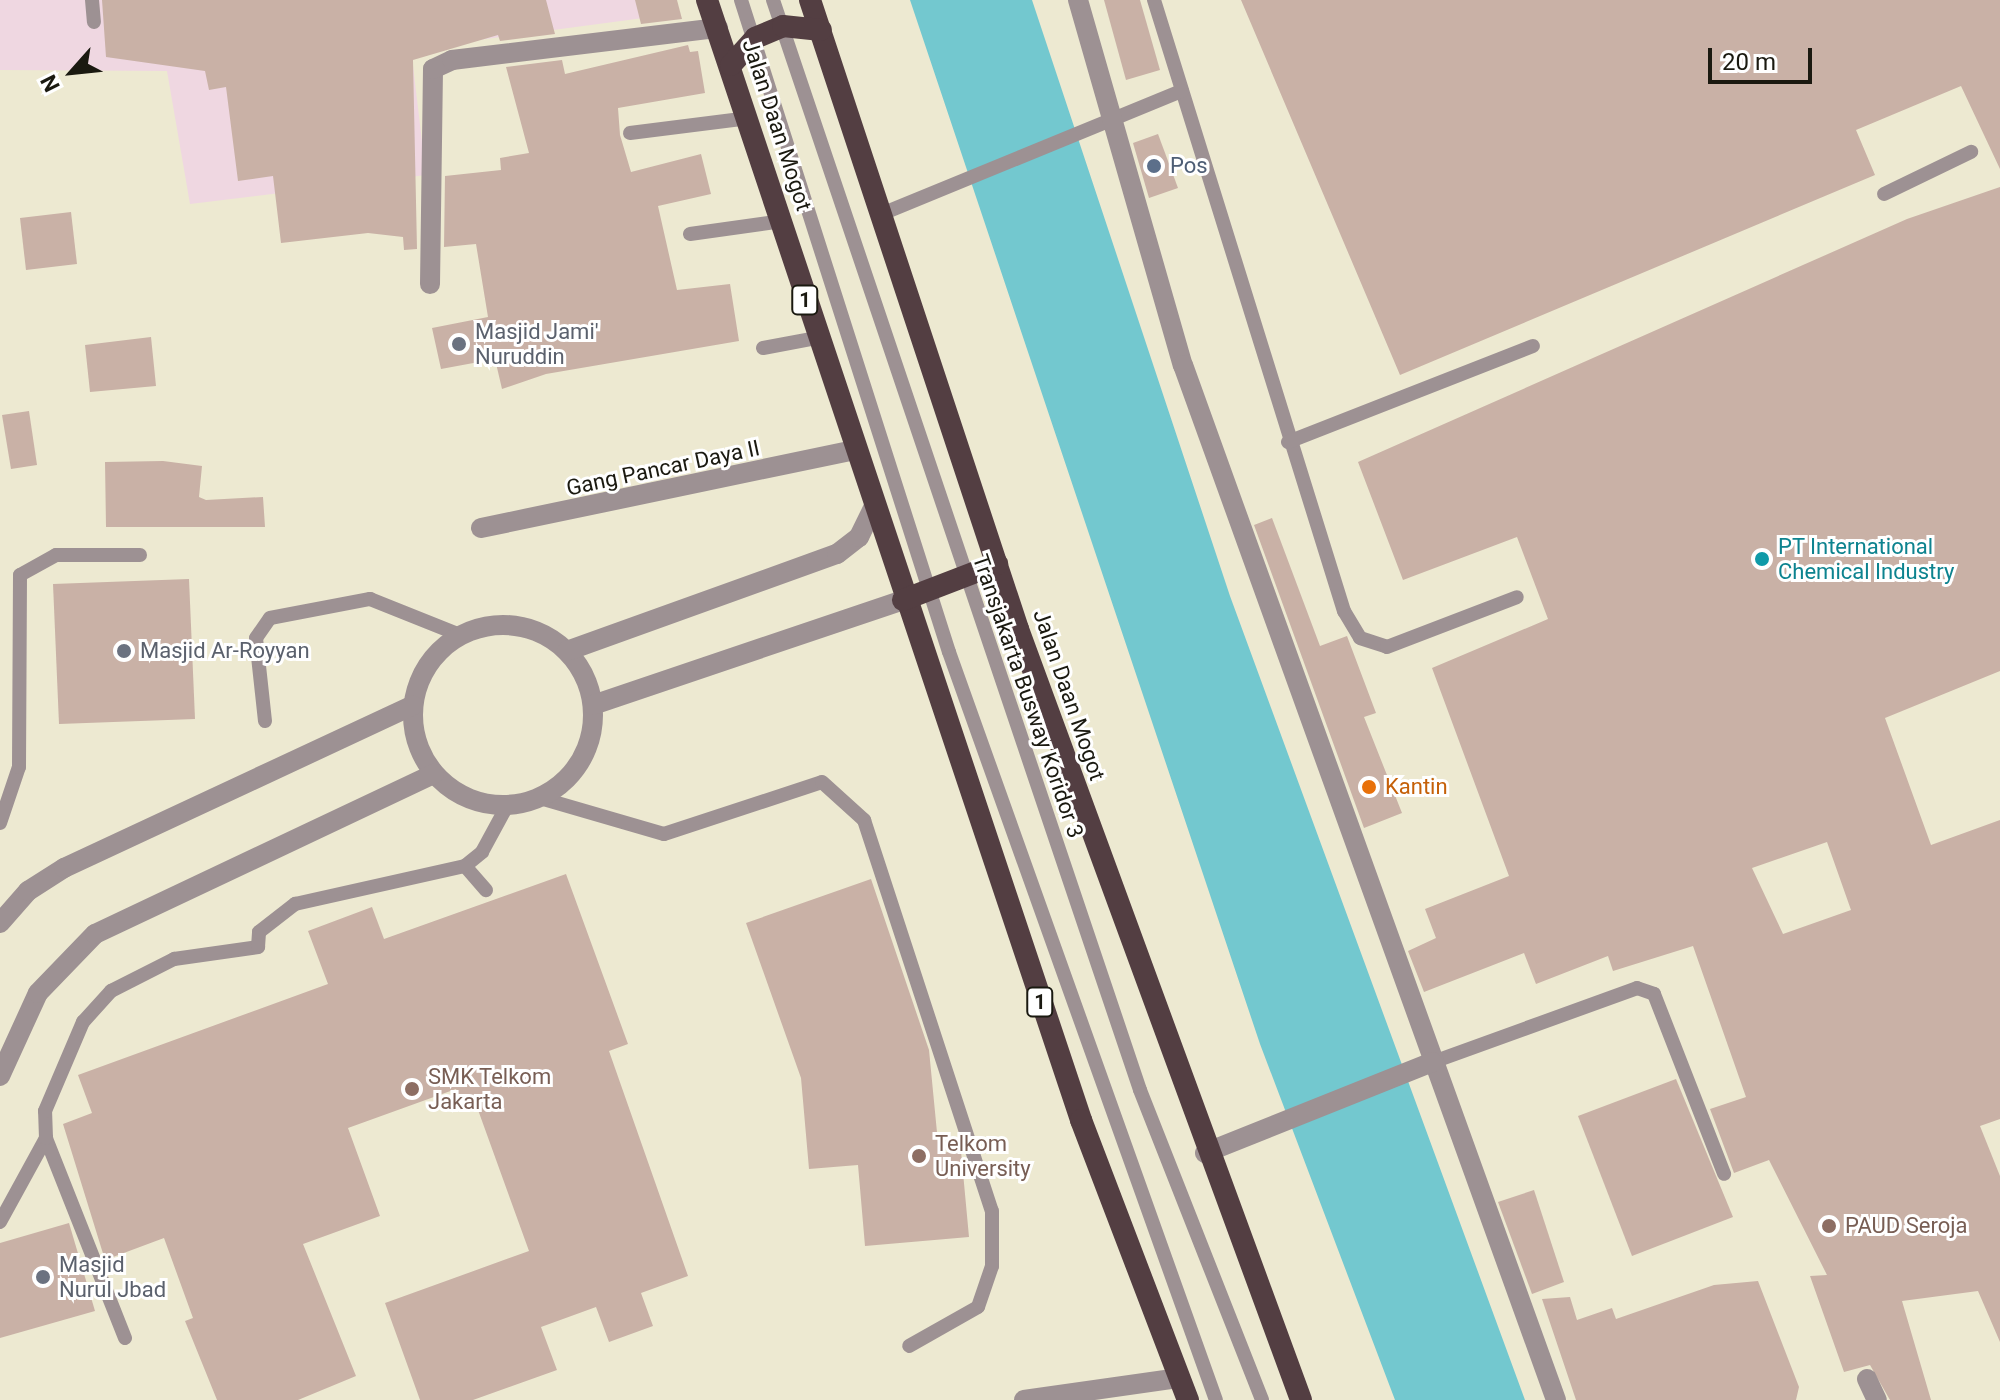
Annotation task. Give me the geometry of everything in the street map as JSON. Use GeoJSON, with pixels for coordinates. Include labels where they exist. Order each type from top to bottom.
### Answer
{"type":"FeatureCollection","features":[{"type":"Feature","properties":{"kind":"highway","name":"Jalan Daan Mogot"},"geometry":{"type":"LineString","coordinates":[[707,0],[749,118],[903,600],[1081,1120],[1188,1400]]}},
{"type":"Feature","properties":{"kind":"highway","name":"Jalan Daan Mogot"},"geometry":{"type":"LineString","coordinates":[[810,0],[884,213],[997,564],[1205,1153],[1301,1400]]}},
{"type":"Feature","properties":{"kind":"highway"},"geometry":{"type":"LineString","coordinates":[[731,65],[755,38],[783,26],[821,30]]}},
{"type":"Feature","properties":{"kind":"highway"},"geometry":{"type":"LineString","coordinates":[[903,600],[997,564]]}},
{"type":"Feature","properties":{"kind":"street"},"geometry":{"type":"LineString","coordinates":[[1078,0],[1116,119],[1183,365],[1423,1066],[1556,1400]]}},
{"type":"Feature","properties":{"kind":"street"},"geometry":{"type":"LineString","coordinates":[[430,284],[433,69],[452,60],[718,28]]}},
{"type":"Feature","properties":{"kind":"street","name":"Gang Pancar Daya II"},"geometry":{"type":"LineString","coordinates":[[481,528],[854,450]]}},
{"type":"Feature","properties":{"kind":"street"},"geometry":{"type":"LineString","coordinates":[[567,651],[837,554],[859,537],[873,508]]}},
{"type":"Feature","properties":{"kind":"street"},"geometry":{"type":"LineString","coordinates":[[593,705],[903,600]]}},
{"type":"Feature","properties":{"kind":"street"},"geometry":{"type":"LineString","coordinates":[[516,625],[567,651],[593,705],[581,760],[540,798],[507,806],[455,792],[434,774],[414,730],[413,705],[437,652],[460,635],[516,625]]}},
{"type":"Feature","properties":{"kind":"street"},"geometry":{"type":"LineString","coordinates":[[0,923],[28,891],[64,868],[413,705]]}},
{"type":"Feature","properties":{"kind":"street"},"geometry":{"type":"LineString","coordinates":[[0,1076],[38,993],[95,934],[434,774]]}},
{"type":"Feature","properties":{"kind":"street"},"geometry":{"type":"LineString","coordinates":[[1205,1153],[1423,1066]]}},
{"type":"Feature","properties":{"kind":"street"},"geometry":{"type":"LineString","coordinates":[[1024,1400],[1179,1378]]}},
{"type":"Feature","properties":{"kind":"street"},"geometry":{"type":"LineString","coordinates":[[1867,1379],[1877,1400]]}},
{"type":"Feature","properties":{"kind":"lane"},"geometry":{"type":"LineString","coordinates":[[92,0],[94,22]]}},
{"type":"Feature","properties":{"kind":"lane"},"geometry":{"type":"LineString","coordinates":[[741,0],[929,591],[1105,1105],[1216,1400]]}},
{"type":"Feature","properties":{"kind":"lane","name":"Transjakarta Busway Koridor 3"},"geometry":{"type":"LineString","coordinates":[[773,0],[963,578],[1140,1090],[1262,1400]]}},
{"type":"Feature","properties":{"kind":"lane"},"geometry":{"type":"LineString","coordinates":[[1154,0],[1288,442],[1344,611],[1360,638],[1387,647],[1517,597]]}},
{"type":"Feature","properties":{"kind":"lane"},"geometry":{"type":"LineString","coordinates":[[884,213],[1182,91]]}},
{"type":"Feature","properties":{"kind":"lane"},"geometry":{"type":"LineString","coordinates":[[630,133],[749,118]]}},
{"type":"Feature","properties":{"kind":"lane"},"geometry":{"type":"LineString","coordinates":[[1884,194],[1971,152]]}},
{"type":"Feature","properties":{"kind":"lane"},"geometry":{"type":"LineString","coordinates":[[690,234],[782,221]]}},
{"type":"Feature","properties":{"kind":"lane"},"geometry":{"type":"LineString","coordinates":[[763,348],[817,338]]}},
{"type":"Feature","properties":{"kind":"lane"},"geometry":{"type":"LineString","coordinates":[[1288,442],[1533,346]]}},
{"type":"Feature","properties":{"kind":"lane"},"geometry":{"type":"LineString","coordinates":[[0,823],[19,767],[20,575],[56,555],[140,555]]}},
{"type":"Feature","properties":{"kind":"lane"},"geometry":{"type":"LineString","coordinates":[[265,721],[256,638],[270,618],[370,599],[460,635]]}},
{"type":"Feature","properties":{"kind":"lane"},"geometry":{"type":"LineString","coordinates":[[540,798],[664,834],[822,782],[864,820],[992,1211],[992,1266],[978,1307],[909,1346]]}},
{"type":"Feature","properties":{"kind":"lane"},"geometry":{"type":"LineString","coordinates":[[125,1338],[46,1138],[45,1111],[69,1051],[111,991],[174,959],[258,947],[259,932],[295,904],[465,866],[482,852],[507,806]]}},
{"type":"Feature","properties":{"kind":"lane"},"geometry":{"type":"LineString","coordinates":[[465,866],[486,890]]}},
{"type":"Feature","properties":{"kind":"lane"},"geometry":{"type":"LineString","coordinates":[[1423,1066],[1637,988],[1654,994],[1724,1174]]}},
{"type":"Feature","properties":{"kind":"lane"},"geometry":{"type":"LineString","coordinates":[[0,1222],[46,1138]]}},
{"type":"Feature","properties":{"kind":"shaded area"},"geometry":{"type":"Polygon","coordinates":[[[0,0],[660,0],[666,15],[411,49],[426,175],[190,204],[167,71],[0,70],[0,0]]]}},
{"type":"Feature","properties":{"kind":"water"},"geometry":{"type":"Polygon","coordinates":[[[910,0],[1032,0],[1230,596],[1525,1400],[1395,1400],[1260,1044],[910,0]]]}},
{"type":"Feature","properties":{"kind":"building"},"geometry":{"type":"Polygon","coordinates":[[[102,0],[546,0],[555,34],[500,41],[498,35],[413,60],[417,249],[404,250],[403,237],[368,233],[281,243],[273,176],[238,181],[226,87],[209,90],[205,71],[106,57],[102,0]]]}},
{"type":"Feature","properties":{"kind":"building"},"geometry":{"type":"Polygon","coordinates":[[[635,0],[677,0],[682,19],[641,24],[635,0]]]}},
{"type":"Feature","properties":{"kind":"building"},"geometry":{"type":"Polygon","coordinates":[[[1104,0],[1140,0],[1160,70],[1126,80],[1104,0]]]}},
{"type":"Feature","properties":{"kind":"building"},"geometry":{"type":"Polygon","coordinates":[[[1241,0],[2000,0],[2000,169],[1961,86],[1856,130],[1875,175],[1400,375],[1241,0]]]}},
{"type":"Feature","properties":{"kind":"building"},"geometry":{"type":"Polygon","coordinates":[[[688,45],[690,52],[698,51],[705,93],[618,108],[620,135],[631,172],[701,154],[711,194],[658,206],[677,290],[730,284],[739,341],[546,374],[502,389],[495,359],[441,369],[432,328],[488,317],[476,244],[444,247],[445,176],[501,170],[500,158],[529,153],[506,67],[562,60],[565,74],[688,45]]]}},
{"type":"Feature","properties":{"kind":"building","name":"Pos"},"geometry":{"type":"Polygon","coordinates":[[[1158,134],[1178,188],[1149,198],[1133,143],[1158,134]]]}},
{"type":"Feature","properties":{"kind":"building"},"geometry":{"type":"Polygon","coordinates":[[[2000,187],[2000,671],[1885,718],[1931,845],[2000,820],[2000,1119],[1980,1126],[2000,1176],[2000,1342],[1978,1291],[1902,1301],[1931,1400],[1890,1400],[1870,1365],[1844,1372],[1810,1276],[1827,1275],[1769,1160],[1734,1173],[1710,1109],[1746,1097],[1693,946],[1613,971],[1608,956],[1536,984],[1524,953],[1424,992],[1408,951],[1436,938],[1425,909],[1509,876],[1432,668],[1548,619],[1517,537],[1403,580],[1358,462],[1907,219],[2000,187]],[[1827,842],[1752,868],[1783,934],[1851,910],[1827,842]]]}},
{"type":"Feature","properties":{"kind":"building"},"geometry":{"type":"Polygon","coordinates":[[[71,212],[77,264],[26,270],[20,218],[71,212]]]}},
{"type":"Feature","properties":{"kind":"building"},"geometry":{"type":"Polygon","coordinates":[[[151,337],[156,386],[90,392],[85,345],[151,337]]]}},
{"type":"Feature","properties":{"kind":"building"},"geometry":{"type":"Polygon","coordinates":[[[29,411],[37,465],[11,469],[2,415],[29,411]]]}},
{"type":"Feature","properties":{"kind":"building"},"geometry":{"type":"Polygon","coordinates":[[[163,461],[202,466],[199,497],[206,500],[263,497],[265,527],[106,527],[105,462],[163,461]]]}},
{"type":"Feature","properties":{"kind":"building"},"geometry":{"type":"Polygon","coordinates":[[[1272,518],[1320,646],[1347,636],[1376,713],[1364,717],[1402,813],[1364,828],[1254,525],[1272,518]]]}},
{"type":"Feature","properties":{"kind":"building","name":"Masjid Ar-Royyan"},"geometry":{"type":"Polygon","coordinates":[[[189,579],[195,719],[59,724],[53,584],[189,579]]]}},
{"type":"Feature","properties":{"kind":"building"},"geometry":{"type":"Polygon","coordinates":[[[566,874],[628,1044],[609,1051],[688,1276],[641,1293],[653,1326],[609,1342],[596,1307],[541,1327],[557,1370],[473,1400],[420,1400],[385,1303],[529,1251],[473,1096],[461,1101],[456,1089],[348,1128],[380,1216],[303,1244],[356,1376],[298,1400],[217,1400],[185,1321],[193,1318],[164,1238],[105,1260],[63,1124],[92,1113],[78,1075],[328,984],[308,931],[372,907],[384,939],[566,874]]]}},
{"type":"Feature","properties":{"kind":"building"},"geometry":{"type":"Polygon","coordinates":[[[871,879],[929,1050],[939,1153],[961,1151],[969,1237],[865,1246],[858,1165],[809,1169],[801,1078],[746,923],[871,879]]]}},
{"type":"Feature","properties":{"kind":"building"},"geometry":{"type":"Polygon","coordinates":[[[1676,1079],[1733,1217],[1632,1256],[1578,1116],[1676,1079]]]}},
{"type":"Feature","properties":{"kind":"building"},"geometry":{"type":"Polygon","coordinates":[[[1534,1190],[1564,1282],[1532,1294],[1498,1202],[1534,1190]]]}},
{"type":"Feature","properties":{"kind":"building","name":"Masjid Nurul Jbad"},"geometry":{"type":"Polygon","coordinates":[[[69,1223],[95,1311],[0,1338],[0,1243],[69,1223]]]}},
{"type":"Feature","properties":{"kind":"building"},"geometry":{"type":"Polygon","coordinates":[[[1758,1281],[1799,1387],[1796,1400],[1576,1400],[1542,1299],[1570,1297],[1577,1320],[1612,1308],[1616,1319],[1714,1285],[1758,1281]]]}},
{"type":"Feature","properties":{"kind":"place","name":"Pos"},"geometry":{"type":"Point","coordinates":[1154,166]}},
{"type":"Feature","properties":{"kind":"place","name":"Masjid Jami' Nuruddin"},"geometry":{"type":"Point","coordinates":[459,344]}},
{"type":"Feature","properties":{"kind":"place","name":"PT International Chemical Industry"},"geometry":{"type":"Point","coordinates":[1762,559]}},
{"type":"Feature","properties":{"kind":"place","name":"Masjid Ar-Royyan"},"geometry":{"type":"Point","coordinates":[124,651]}},
{"type":"Feature","properties":{"kind":"place","name":"Kantin"},"geometry":{"type":"Point","coordinates":[1369,787]}},
{"type":"Feature","properties":{"kind":"place","name":"SMK Telkom Jakarta"},"geometry":{"type":"Point","coordinates":[412,1089]}},
{"type":"Feature","properties":{"kind":"place","name":"Telkom University"},"geometry":{"type":"Point","coordinates":[919,1156]}},
{"type":"Feature","properties":{"kind":"place","name":"PAUD Seroja"},"geometry":{"type":"Point","coordinates":[1829,1226]}},
{"type":"Feature","properties":{"kind":"place","name":"Masjid Nurul Jbad"},"geometry":{"type":"Point","coordinates":[43,1277]}}]}
